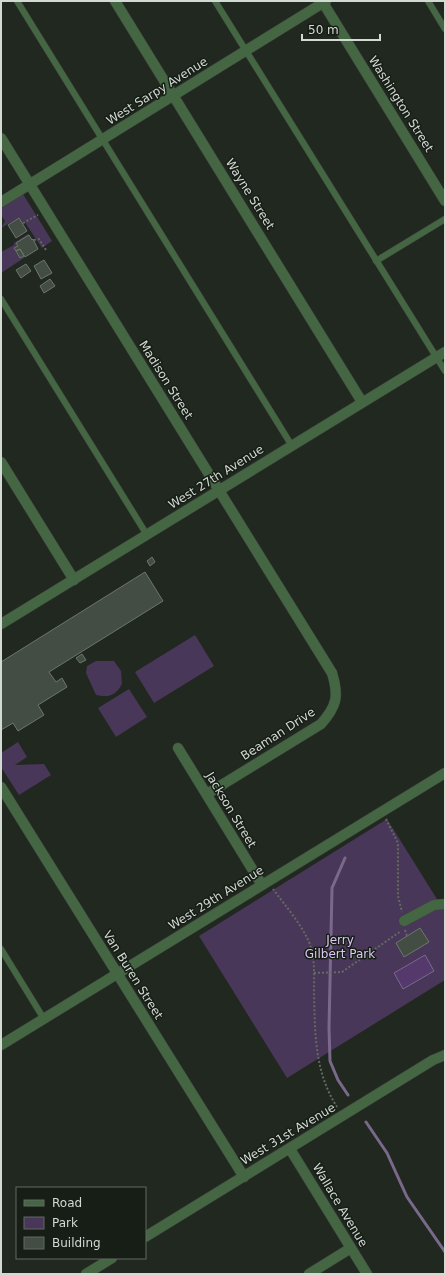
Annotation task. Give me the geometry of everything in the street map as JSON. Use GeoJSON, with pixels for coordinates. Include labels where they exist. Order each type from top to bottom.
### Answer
{"type":"FeatureCollection","features":[{"type":"Feature","properties":{"kind":"street","name":"Wayne Street"},"geometry":{"type":"LineString","coordinates":[[115,1],[362,402]]}},
{"type":"Feature","properties":{"kind":"street","name":"West Sarpy Avenue"},"geometry":{"type":"LineString","coordinates":[[1,202],[324,2]]}},
{"type":"Feature","properties":{"kind":"street","name":"Washington Street"},"geometry":{"type":"LineString","coordinates":[[324,2],[445,201]]}},
{"type":"Feature","properties":{"kind":"street","name":"Madison Street"},"geometry":{"type":"LineString","coordinates":[[1,138],[309,636]]}},
{"type":"Feature","properties":{"kind":"street","name":"West 27th Avenue"},"geometry":{"type":"LineString","coordinates":[[1,624],[441,355]]}},
{"type":"Feature","properties":{"kind":"street"},"geometry":{"type":"LineString","coordinates":[[1,462],[74,580]]}},
{"type":"Feature","properties":{"kind":"street","name":"Beaman Drive"},"geometry":{"type":"LineString","coordinates":[[207,794],[304,736],[321,724],[332,712],[336,699],[336,686],[332,673],[309,636]]}},
{"type":"Feature","properties":{"kind":"street","name":"Jackson Street"},"geometry":{"type":"LineString","coordinates":[[178,748],[265,883]]}},
{"type":"Feature","properties":{"kind":"street","name":"West 29th Avenue"},"geometry":{"type":"LineString","coordinates":[[1,1045],[445,772]]}},
{"type":"Feature","properties":{"kind":"street","name":"Van Buren Street"},"geometry":{"type":"LineString","coordinates":[[1,786],[244,1177]]}},
{"type":"Feature","properties":{"kind":"street"},"geometry":{"type":"LineString","coordinates":[[404,921],[434,905],[445,904]]}},
{"type":"Feature","properties":{"kind":"street","name":"West 31st Avenue"},"geometry":{"type":"LineString","coordinates":[[146,1236],[433,1060],[445,1055]]}},
{"type":"Feature","properties":{"kind":"street","name":"Wallace Avenue"},"geometry":{"type":"LineString","coordinates":[[290,1149],[367,1274]]}},
{"type":"Feature","properties":{"kind":"street"},"geometry":{"type":"LineString","coordinates":[[309,1274],[351,1248]]}},
{"type":"Feature","properties":{"kind":"street"},"geometry":{"type":"LineString","coordinates":[[86,1274],[110,1259]]}},
{"type":"Feature","properties":{"kind":"lane"},"geometry":{"type":"LineString","coordinates":[[17,1],[292,446]]}},
{"type":"Feature","properties":{"kind":"lane"},"geometry":{"type":"LineString","coordinates":[[215,1],[376,261],[441,355],[445,371]]}},
{"type":"Feature","properties":{"kind":"lane"},"geometry":{"type":"LineString","coordinates":[[428,1],[445,29]]}},
{"type":"Feature","properties":{"kind":"lane"},"geometry":{"type":"LineString","coordinates":[[376,261],[445,219]]}},
{"type":"Feature","properties":{"kind":"lane"},"geometry":{"type":"LineString","coordinates":[[1,299],[147,535]]}},
{"type":"Feature","properties":{"kind":"lane"},"geometry":{"type":"LineString","coordinates":[[1,949],[44,1019]]}},
{"type":"Feature","properties":{"kind":"path"},"geometry":{"type":"LineString","coordinates":[[23,223],[38,215]]}},
{"type":"Feature","properties":{"kind":"path"},"geometry":{"type":"LineString","coordinates":[[34,240],[39,239],[46,250]]}},
{"type":"Feature","properties":{"kind":"path"},"geometry":{"type":"LineString","coordinates":[[380,821],[386,818],[398,843],[398,896],[404,921]]}},
{"type":"Feature","properties":{"kind":"path"},"geometry":{"type":"LineString","coordinates":[[265,883],[311,947],[316,973],[315,1032],[320,1068],[328,1093],[337,1107]]}},
{"type":"Feature","properties":{"kind":"path"},"geometry":{"type":"LineString","coordinates":[[316,973],[342,972],[393,936]]}},
{"type":"Feature","properties":{"kind":"green space"},"geometry":{"type":"Polygon","coordinates":[[[23,194],[52,241],[42,248],[24,221],[22,222],[19,218],[1,228],[5,221],[1,215],[1,208],[23,194]]]}},
{"type":"Feature","properties":{"kind":"green space"},"geometry":{"type":"Polygon","coordinates":[[[28,234],[29,235],[16,243],[18,246],[14,248],[20,258],[24,256],[24,258],[1,273],[1,252],[14,245],[14,243],[28,234]]]}},
{"type":"Feature","properties":{"kind":"green space"},"geometry":{"type":"Polygon","coordinates":[[[195,635],[214,666],[154,703],[135,672],[195,635]]]}},
{"type":"Feature","properties":{"kind":"green space"},"geometry":{"type":"Polygon","coordinates":[[[96,661],[114,661],[121,671],[122,684],[112,695],[96,695],[86,673],[87,666],[96,661]]]}},
{"type":"Feature","properties":{"kind":"green space"},"geometry":{"type":"Polygon","coordinates":[[[129,689],[147,717],[116,737],[98,708],[129,689]]]}},
{"type":"Feature","properties":{"kind":"green space"},"geometry":{"type":"Polygon","coordinates":[[[18,742],[27,757],[15,765],[44,764],[51,775],[19,795],[1,767],[1,753],[18,742]]]}},
{"type":"Feature","properties":{"kind":"green space","name":"Jerry Gilbert Park"},"geometry":{"type":"Polygon","coordinates":[[[387,819],[445,912],[445,980],[287,1078],[199,936],[387,819]]]}},
{"type":"Feature","properties":{"kind":"shaded area"},"geometry":{"type":"Polygon","coordinates":[[[425,955],[434,971],[403,989],[394,973],[425,955]]]}},
{"type":"Feature","properties":{"kind":"building"},"geometry":{"type":"Polygon","coordinates":[[[19,218],[27,231],[16,238],[8,225],[19,218]]]}},
{"type":"Feature","properties":{"kind":"building"},"geometry":{"type":"Polygon","coordinates":[[[29,235],[32,240],[33,239],[38,249],[25,257],[20,249],[16,251],[14,248],[18,246],[16,243],[29,235]]]}},
{"type":"Feature","properties":{"kind":"building"},"geometry":{"type":"Polygon","coordinates":[[[20,249],[24,256],[20,258],[16,251],[20,249]]]}},
{"type":"Feature","properties":{"kind":"building"},"geometry":{"type":"Polygon","coordinates":[[[44,260],[52,273],[41,279],[34,266],[44,260]]]}},
{"type":"Feature","properties":{"kind":"building"},"geometry":{"type":"Polygon","coordinates":[[[26,264],[31,271],[21,278],[16,270],[26,264]]]}},
{"type":"Feature","properties":{"kind":"building"},"geometry":{"type":"Polygon","coordinates":[[[50,279],[55,286],[44,293],[40,286],[50,279]]]}},
{"type":"Feature","properties":{"kind":"building"},"geometry":{"type":"Polygon","coordinates":[[[152,557],[155,562],[150,566],[147,561],[152,557]]]}},
{"type":"Feature","properties":{"kind":"building"},"geometry":{"type":"Polygon","coordinates":[[[145,572],[163,601],[49,672],[56,682],[62,678],[67,687],[38,705],[44,715],[18,731],[13,723],[1,730],[1,662],[145,572]]]}},
{"type":"Feature","properties":{"kind":"building"},"geometry":{"type":"Polygon","coordinates":[[[82,654],[86,660],[80,663],[76,658],[82,654]]]}},
{"type":"Feature","properties":{"kind":"building"},"geometry":{"type":"Polygon","coordinates":[[[420,928],[429,942],[404,957],[396,943],[420,928]]]}},
{"type":"Feature","properties":{"kind":"waterway"},"geometry":{"type":"LineString","coordinates":[[345,858],[332,888],[329,1028],[330,1061],[338,1080],[348,1095]]}},
{"type":"Feature","properties":{"kind":"waterway"},"geometry":{"type":"LineString","coordinates":[[366,1122],[387,1153],[407,1197],[445,1252]]}}]}
